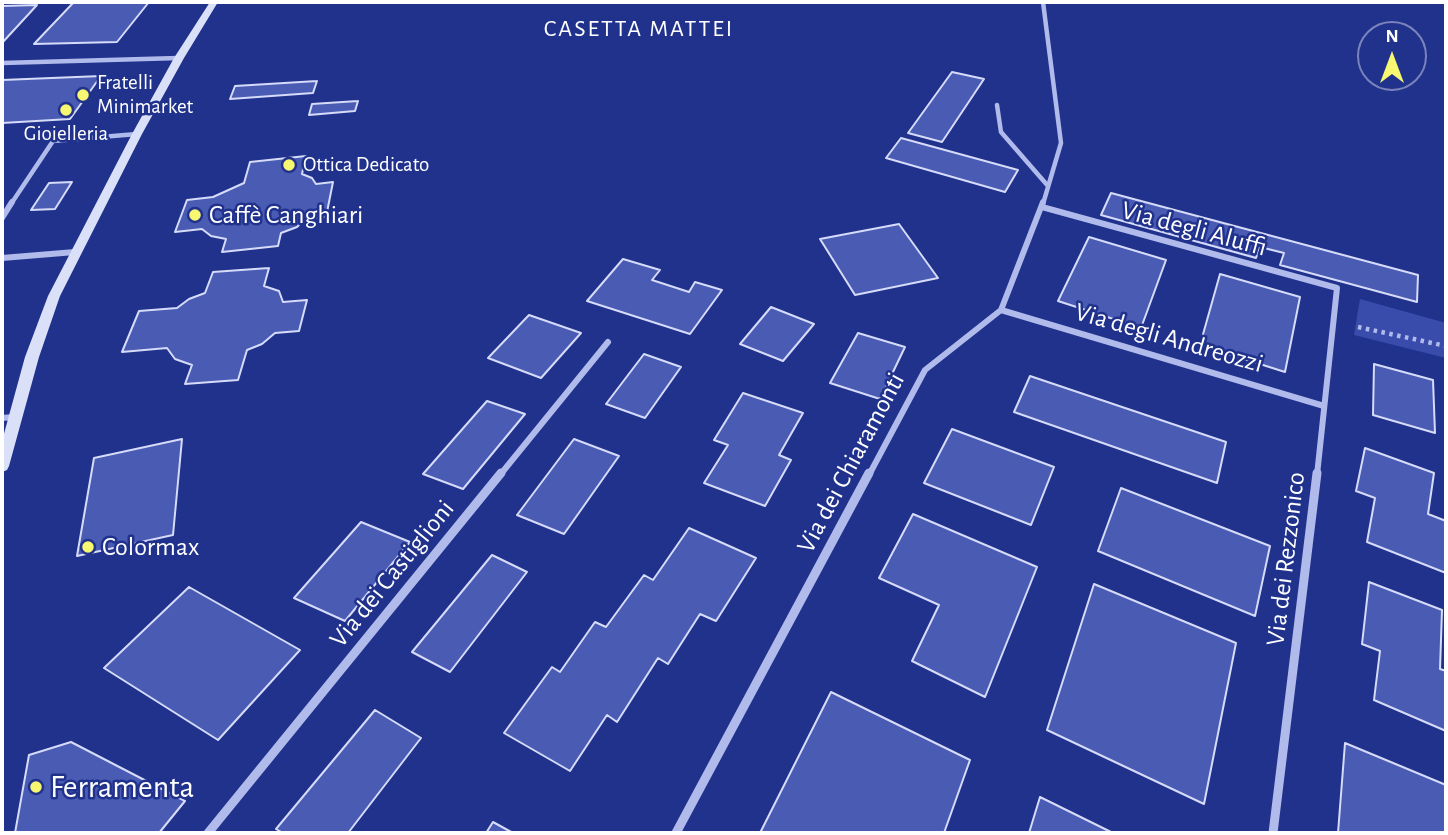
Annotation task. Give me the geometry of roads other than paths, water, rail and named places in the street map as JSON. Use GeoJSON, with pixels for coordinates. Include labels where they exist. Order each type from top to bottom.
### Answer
{"type":"FeatureCollection","features":[{"type":"Feature","properties":{"kind":"main road"},"geometry":{"type":"LineString","coordinates":[[2,466],[8,417],[42,327],[75,253],[179,58],[214,2]]}},
{"type":"Feature","properties":{"kind":"street"},"geometry":{"type":"LineString","coordinates":[[1001,310],[1042,207],[1061,143],[1043,2]]}},
{"type":"Feature","properties":{"kind":"street"},"geometry":{"type":"LineString","coordinates":[[2,63],[179,58]]}},
{"type":"Feature","properties":{"kind":"street"},"geometry":{"type":"LineString","coordinates":[[998,104],[1001,132],[1048,186]]}},
{"type":"Feature","properties":{"kind":"street"},"geometry":{"type":"LineString","coordinates":[[2,218],[6,207],[53,141],[137,134]]}},
{"type":"Feature","properties":{"kind":"street","name":"Via degli Aluffi"},"geometry":{"type":"LineString","coordinates":[[1042,207],[1337,288]]}},
{"type":"Feature","properties":{"kind":"street"},"geometry":{"type":"LineString","coordinates":[[2,258],[75,253]]}},
{"type":"Feature","properties":{"kind":"street","name":"Via dei Rezzonico"},"geometry":{"type":"LineString","coordinates":[[1273,833],[1337,288]]}},
{"type":"Feature","properties":{"kind":"street","name":"Via degli Andreozzi"},"geometry":{"type":"LineString","coordinates":[[1001,310],[1324,406]]}},
{"type":"Feature","properties":{"kind":"street","name":"Via dei Chiaramonti"},"geometry":{"type":"LineString","coordinates":[[676,833],[925,370],[1001,310]]}},
{"type":"Feature","properties":{"kind":"street","name":"Via dei Castiglioni"},"geometry":{"type":"LineString","coordinates":[[208,833],[608,342]]}},
{"type":"Feature","properties":{"kind":"place","name":"Fratelli Minimarket"},"geometry":{"type":"Point","coordinates":[83,95]}},
{"type":"Feature","properties":{"kind":"place","name":"Gioielleria"},"geometry":{"type":"Point","coordinates":[66,110]}},
{"type":"Feature","properties":{"kind":"place","name":"Ottica Dedicato"},"geometry":{"type":"Point","coordinates":[289,165]}},
{"type":"Feature","properties":{"kind":"place","name":"Caffè Canghiari"},"geometry":{"type":"Point","coordinates":[195,215]}},
{"type":"Feature","properties":{"kind":"place","name":"Colormax"},"geometry":{"type":"Point","coordinates":[88,547]}},
{"type":"Feature","properties":{"kind":"place","name":"Ferramenta"},"geometry":{"type":"Point","coordinates":[36,787]}},
{"type":"Feature","properties":{"kind":"district","name":"CASETTA MATTEI"},"geometry":{"type":"Point","coordinates":[639,29]}}]}
